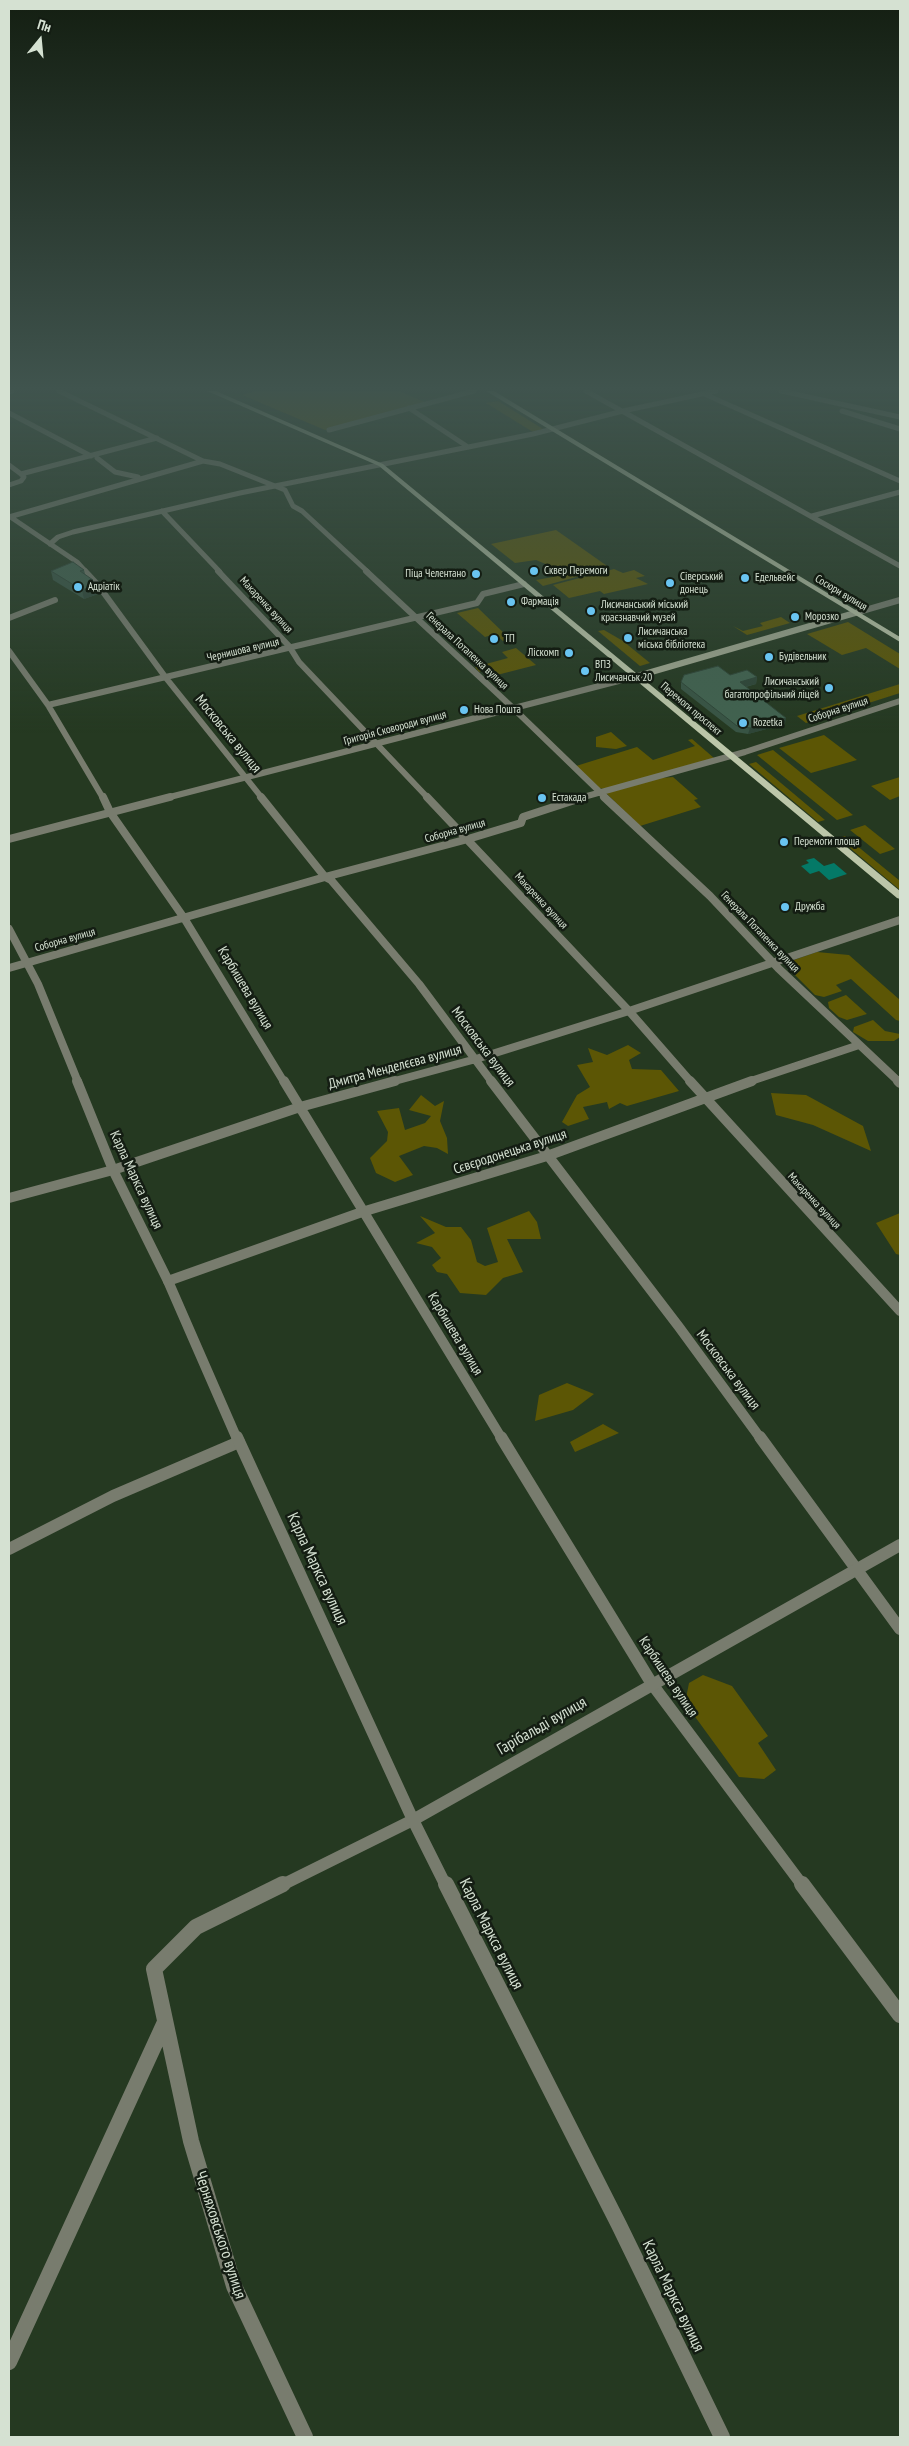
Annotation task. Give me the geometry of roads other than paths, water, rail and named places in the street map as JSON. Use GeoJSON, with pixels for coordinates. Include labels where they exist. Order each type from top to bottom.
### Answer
{"type":"FeatureCollection","features":[{"type":"Feature","properties":{"kind":"main road","name":"Перемоги проспект"},"geometry":{"type":"LineString","coordinates":[[429,505],[900,896]]}},
{"type":"Feature","properties":{"kind":"main road","name":"Сосюри вулиця"},"geometry":{"type":"LineString","coordinates":[[677,505],[900,640]]}},
{"type":"Feature","properties":{"kind":"main road","name":"Григорія Сковороди вулиця"},"geometry":{"type":"LineString","coordinates":[[634,676],[855,613]]}},
{"type":"Feature","properties":{"kind":"street"},"geometry":{"type":"LineString","coordinates":[[9,517],[50,505]]}},
{"type":"Feature","properties":{"kind":"street"},"geometry":{"type":"LineString","coordinates":[[50,544],[58,537],[73,532],[188,505]]}},
{"type":"Feature","properties":{"kind":"street","name":"Генерала Потапенка вулиця"},"geometry":{"type":"LineString","coordinates":[[293,505],[302,511],[513,708],[710,896],[772,962],[900,1083]]}},
{"type":"Feature","properties":{"kind":"street"},"geometry":{"type":"LineString","coordinates":[[792,505],[900,566]]}},
{"type":"Feature","properties":{"kind":"street"},"geometry":{"type":"LineString","coordinates":[[812,516],[852,505]]}},
{"type":"Feature","properties":{"kind":"street","name":"Макаренка вулиця"},"geometry":{"type":"LineString","coordinates":[[162,511],[291,649],[299,662],[630,1011],[704,1097],[900,1311]]}},
{"type":"Feature","properties":{"kind":"street","name":"Московська вулиця"},"geometry":{"type":"LineString","coordinates":[[9,517],[77,562],[98,585],[166,678],[325,877],[332,880],[419,984],[547,1156],[679,1327],[858,1569],[881,1605],[900,1629]]}},
{"type":"Feature","properties":{"kind":"street","name":"Чернишова вулиця"},"geometry":{"type":"LineString","coordinates":[[48,705],[291,649],[477,603],[483,594],[524,584]]}},
{"type":"Feature","properties":{"kind":"street"},"geometry":{"type":"LineString","coordinates":[[9,618],[55,600]]}},
{"type":"Feature","properties":{"kind":"street","name":"Григорія Сковороди вулиця"},"geometry":{"type":"LineString","coordinates":[[855,613],[900,600]]}},
{"type":"Feature","properties":{"kind":"street","name":"Карбишева вулиця"},"geometry":{"type":"LineString","coordinates":[[9,651],[48,705],[98,787],[110,812],[184,918],[652,1684],[900,2015]]}},
{"type":"Feature","properties":{"kind":"street","name":"Григорія Сковороди вулиця"},"geometry":{"type":"LineString","coordinates":[[9,839],[377,745],[634,676]]}},
{"type":"Feature","properties":{"kind":"street","name":"Соборна вулиця"},"geometry":{"type":"LineString","coordinates":[[9,968],[325,877],[468,839],[521,823],[523,817],[600,792],[730,756],[900,701]]}},
{"type":"Feature","properties":{"kind":"street","name":"Дмитра Менделєєва вулиця"},"geometry":{"type":"LineString","coordinates":[[9,1198],[113,1170],[300,1107],[476,1059],[630,1011],[900,920]]}},
{"type":"Feature","properties":{"kind":"street","name":"Карла Маркса вулиця"},"geometry":{"type":"LineString","coordinates":[[9,929],[28,963],[113,1170],[168,1281],[239,1442],[413,1820],[619,2225],[722,2437]]}},
{"type":"Feature","properties":{"kind":"street","name":"Сєвєродонецька вулиця"},"geometry":{"type":"LineString","coordinates":[[168,1281],[362,1212],[547,1156],[704,1097],[859,1045]]}},
{"type":"Feature","properties":{"kind":"street"},"geometry":{"type":"LineString","coordinates":[[9,1548],[113,1496],[239,1442]]}},
{"type":"Feature","properties":{"kind":"street","name":"Гарібальді вулиця"},"geometry":{"type":"LineString","coordinates":[[196,1927],[413,1820],[900,1545]]}},
{"type":"Feature","properties":{"kind":"street","name":"Черняховського вулиця"},"geometry":{"type":"LineString","coordinates":[[196,1927],[154,1969],[165,2022],[191,2141],[234,2286],[305,2437]]}},
{"type":"Feature","properties":{"kind":"street"},"geometry":{"type":"LineString","coordinates":[[9,2362],[165,2022]]}},
{"type":"Feature","properties":{"kind":"water"},"geometry":{"type":"Polygon","coordinates":[[[814,858],[824,866],[834,863],[847,874],[829,880],[819,871],[810,874],[801,866],[809,863],[806,860],[814,858]]]}},
{"type":"Feature","properties":{"kind":"place","name":"Сквер Перемоги"},"geometry":{"type":"Point","coordinates":[534,571]}},
{"type":"Feature","properties":{"kind":"place","name":"Піца Челентано"},"geometry":{"type":"Point","coordinates":[476,574]}},
{"type":"Feature","properties":{"kind":"place","name":"Едельвейс"},"geometry":{"type":"Point","coordinates":[745,578]}},
{"type":"Feature","properties":{"kind":"place","name":"Сіверський донець"},"geometry":{"type":"Point","coordinates":[670,583]}},
{"type":"Feature","properties":{"kind":"place","name":"Адріатік"},"geometry":{"type":"Point","coordinates":[78,587]}},
{"type":"Feature","properties":{"kind":"place","name":"Фармація"},"geometry":{"type":"Point","coordinates":[511,602]}},
{"type":"Feature","properties":{"kind":"place","name":"Лисичанський міський краєзнавчий музей"},"geometry":{"type":"Point","coordinates":[591,611]}},
{"type":"Feature","properties":{"kind":"place","name":"Морозко"},"geometry":{"type":"Point","coordinates":[795,617]}},
{"type":"Feature","properties":{"kind":"place","name":"Лисичанська мiська бiблiотека"},"geometry":{"type":"Point","coordinates":[628,638]}},
{"type":"Feature","properties":{"kind":"place","name":"ТП"},"geometry":{"type":"Point","coordinates":[494,639]}},
{"type":"Feature","properties":{"kind":"place","name":"Ліскомп"},"geometry":{"type":"Point","coordinates":[569,653]}},
{"type":"Feature","properties":{"kind":"place","name":"Будівельник"},"geometry":{"type":"Point","coordinates":[769,657]}},
{"type":"Feature","properties":{"kind":"place","name":"ВПЗ Лисичанськ 20"},"geometry":{"type":"Point","coordinates":[585,671]}},
{"type":"Feature","properties":{"kind":"place","name":"Лисичанський багатопрофільний ліцей"},"geometry":{"type":"Point","coordinates":[829,688]}},
{"type":"Feature","properties":{"kind":"place","name":"Нова Пошта"},"geometry":{"type":"Point","coordinates":[464,710]}},
{"type":"Feature","properties":{"kind":"place","name":"Rozetka"},"geometry":{"type":"Point","coordinates":[743,723]}},
{"type":"Feature","properties":{"kind":"place","name":"Естакада"},"geometry":{"type":"Point","coordinates":[542,798]}},
{"type":"Feature","properties":{"kind":"place","name":"Перемоги площа"},"geometry":{"type":"Point","coordinates":[784,842]}},
{"type":"Feature","properties":{"kind":"place","name":"Дружба"},"geometry":{"type":"Point","coordinates":[785,907]}}]}
